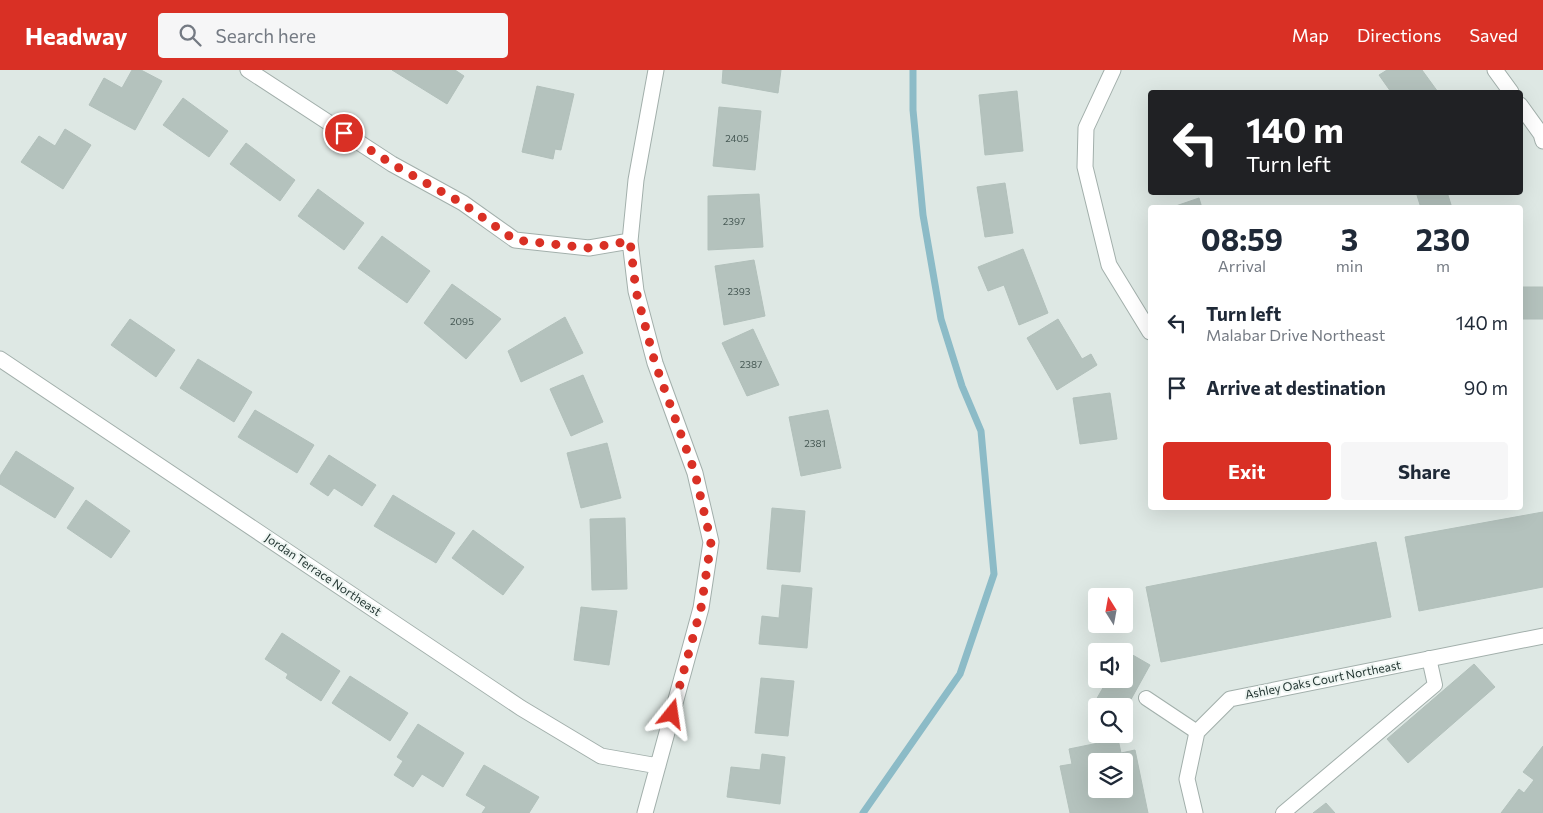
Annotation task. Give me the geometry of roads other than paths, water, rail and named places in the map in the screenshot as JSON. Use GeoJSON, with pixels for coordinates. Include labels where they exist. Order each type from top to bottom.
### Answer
{"type":"FeatureCollection","features":[{"type":"Feature","properties":{"kind":"street"},"geometry":{"type":"LineString","coordinates":[[248,70],[392,164],[462,203],[515,240],[589,248],[630,241]]}},
{"type":"Feature","properties":{"kind":"street"},"geometry":{"type":"LineString","coordinates":[[645,813],[701,608],[711,542],[695,473],[653,354],[636,291],[630,241],[636,180],[656,70]]}},
{"type":"Feature","properties":{"kind":"street"},"geometry":{"type":"LineString","coordinates":[[1113,70],[1086,128],[1085,167],[1109,265],[1148,329]]}},
{"type":"Feature","properties":{"kind":"street"},"geometry":{"type":"LineString","coordinates":[[1495,70],[1510,90]]}},
{"type":"Feature","properties":{"kind":"street"},"geometry":{"type":"LineString","coordinates":[[1523,109],[1541,134],[1543,141]]}},
{"type":"Feature","properties":{"kind":"street","name":"Jordan Terrace Northeast"},"geometry":{"type":"LineString","coordinates":[[0,359],[521,708],[601,756],[658,766]]}},
{"type":"Feature","properties":{"kind":"street","name":"Ashley Oaks Court Northeast"},"geometry":{"type":"LineString","coordinates":[[1197,732],[1230,699],[1543,636]]}},
{"type":"Feature","properties":{"kind":"street"},"geometry":{"type":"LineString","coordinates":[[1195,813],[1188,779],[1197,732]]}},
{"type":"Feature","properties":{"kind":"lane"},"geometry":{"type":"LineString","coordinates":[[1283,813],[1435,685],[1429,658]]}},
{"type":"Feature","properties":{"kind":"lane"},"geometry":{"type":"LineString","coordinates":[[1146,698],[1197,732]]}},
{"type":"Feature","properties":{"kind":"waterway"},"geometry":{"type":"LineString","coordinates":[[863,813],[960,674],[994,574],[981,431],[962,386],[941,319],[923,215],[913,110],[913,70]]}}]}
